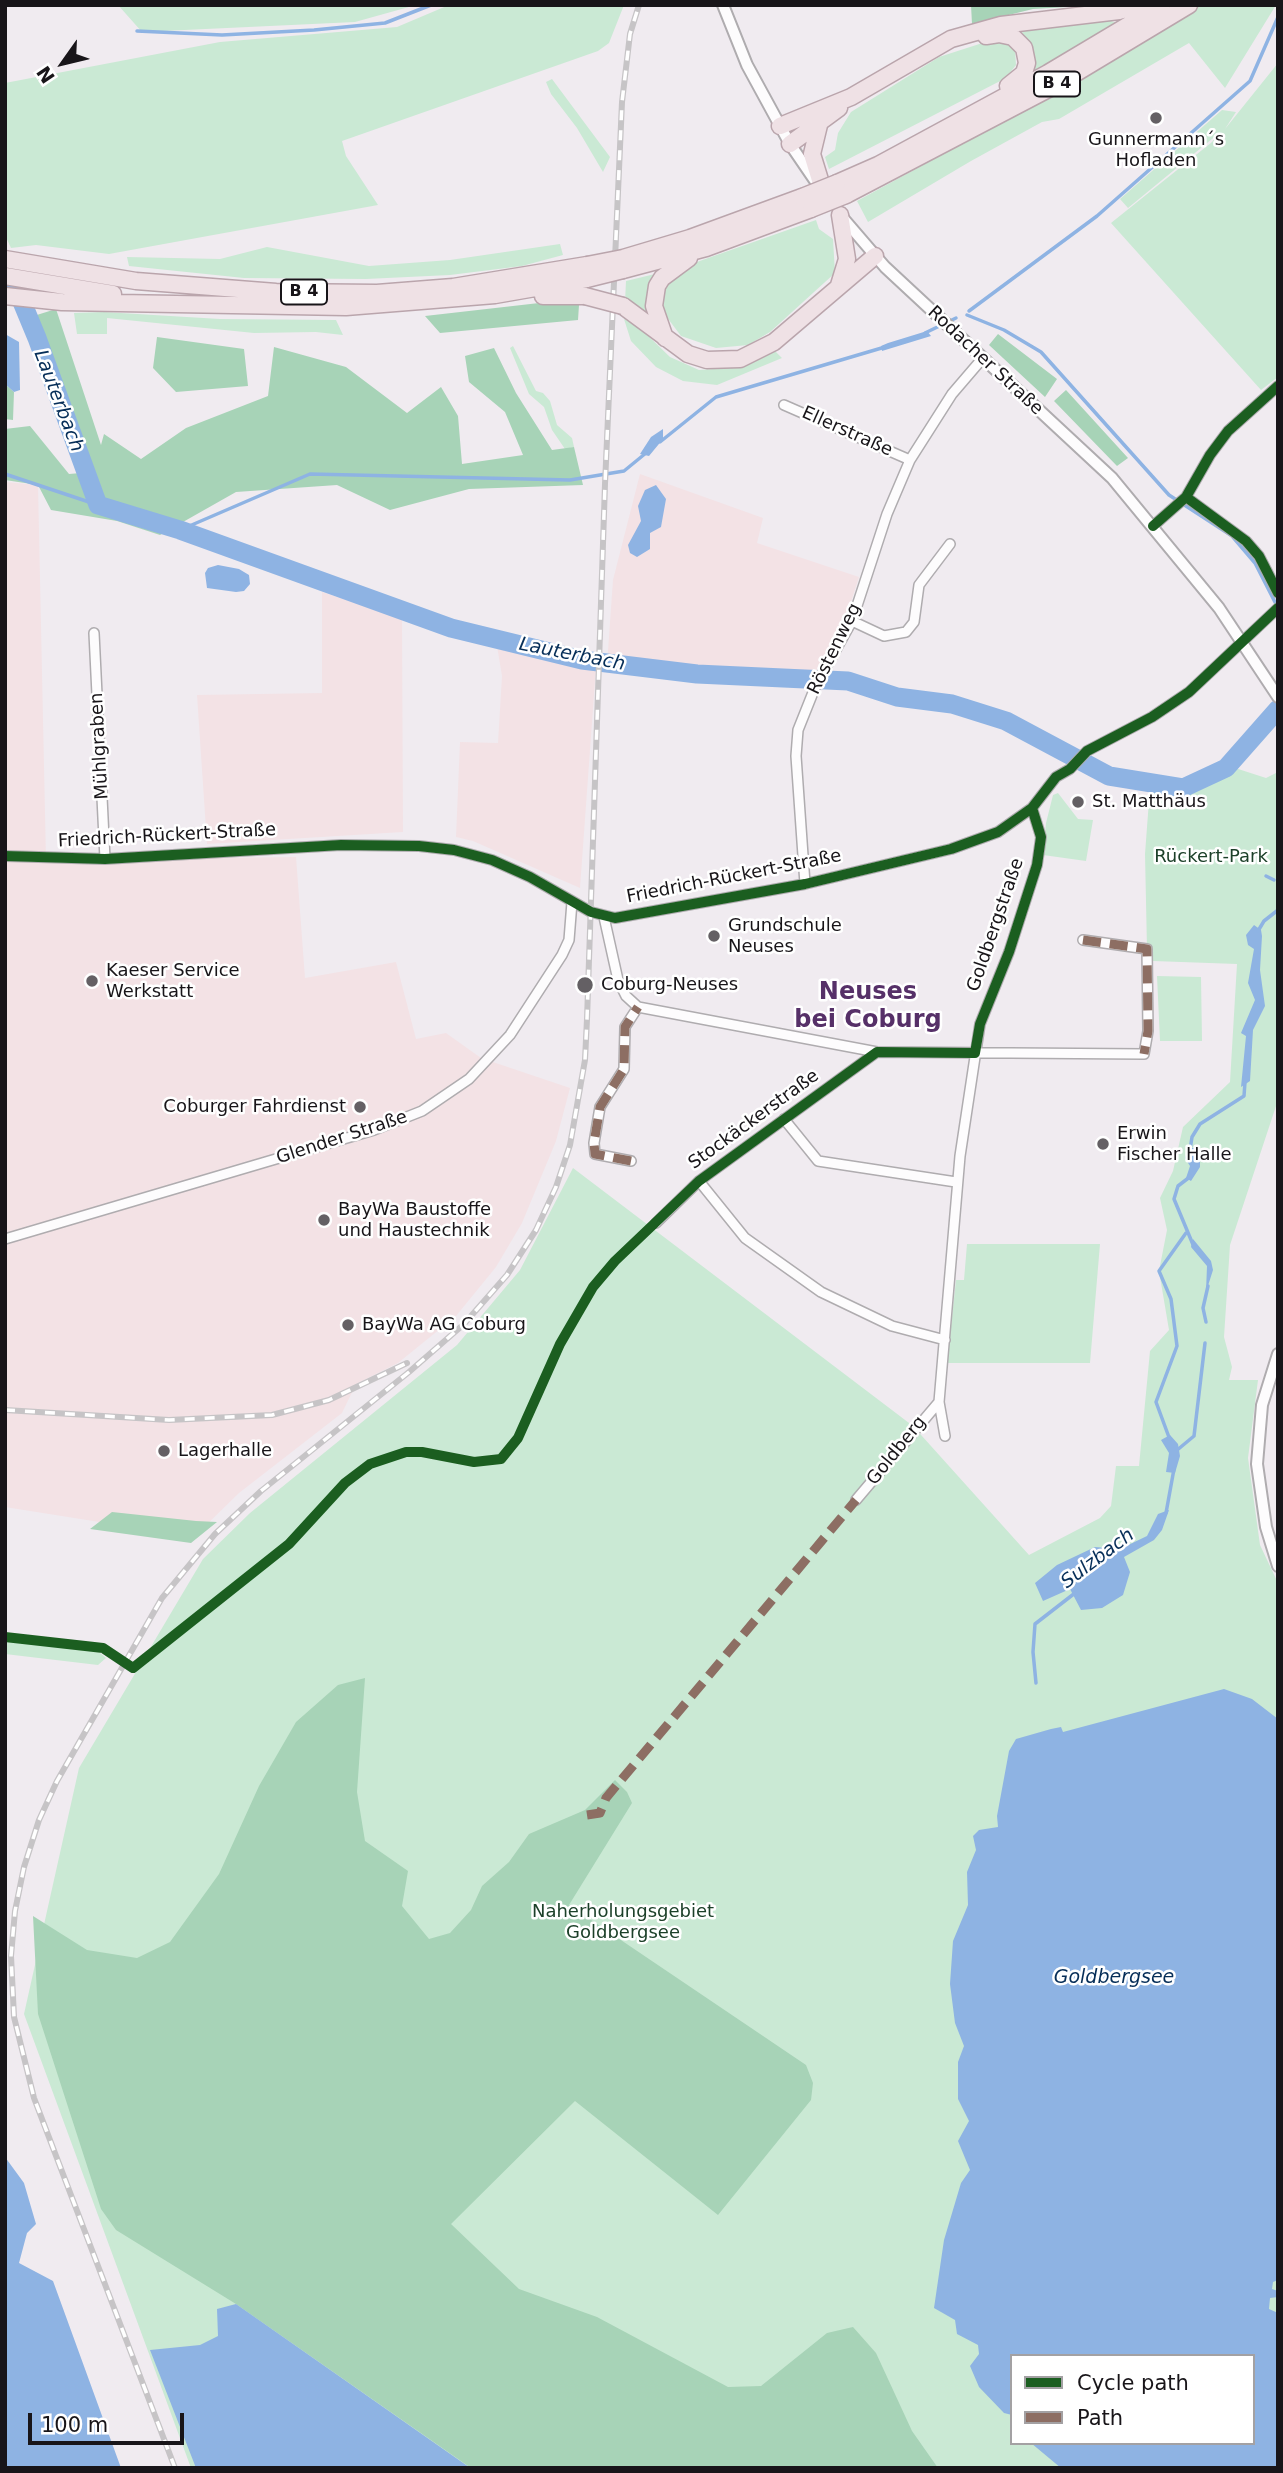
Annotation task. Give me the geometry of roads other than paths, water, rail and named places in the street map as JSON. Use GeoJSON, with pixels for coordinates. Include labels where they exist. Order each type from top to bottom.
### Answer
{"type":"FeatureCollection","features":[{"type":"Feature","properties":{"kind":"highway"},"geometry":{"type":"LineString","coordinates":[[780,126],[851,97],[951,38],[977,30],[1141,5]]}},
{"type":"Feature","properties":{"kind":"highway","name":"B 4"},"geometry":{"type":"LineString","coordinates":[[835,190],[1048,73],[1162,5]]}},
{"type":"Feature","properties":{"kind":"highway","name":"B 4"},"geometry":{"type":"LineString","coordinates":[[623,264],[706,248],[835,190],[1055,85],[1189,5]]}},
{"type":"Feature","properties":{"kind":"highway"},"geometry":{"type":"LineString","coordinates":[[927,53],[999,34],[1018,40],[1027,58],[1019,79],[948,127]]}},
{"type":"Feature","properties":{"kind":"highway"},"geometry":{"type":"LineString","coordinates":[[790,144],[819,125],[851,97]]}},
{"type":"Feature","properties":{"kind":"highway"},"geometry":{"type":"LineString","coordinates":[[819,125],[812,154],[835,190]]}},
{"type":"Feature","properties":{"kind":"highway","name":"B 4"},"geometry":{"type":"LineString","coordinates":[[5,276],[44,284],[183,302],[346,307],[495,295],[586,280],[690,238],[806,203]]}},
{"type":"Feature","properties":{"kind":"highway"},"geometry":{"type":"LineString","coordinates":[[839,285],[847,259],[840,215]]}},
{"type":"Feature","properties":{"kind":"highway"},"geometry":{"type":"LineString","coordinates":[[665,338],[654,306],[657,286],[676,267],[706,248]]}},
{"type":"Feature","properties":{"kind":"highway"},"geometry":{"type":"LineString","coordinates":[[586,280],[677,349],[707,360],[740,359],[774,342],[875,256]]}},
{"type":"Feature","properties":{"kind":"highway","name":"B 4"},"geometry":{"type":"LineString","coordinates":[[13,260],[79,273],[222,289],[377,293],[508,280],[586,280]]}},
{"type":"Feature","properties":{"kind":"highway"},"geometry":{"type":"LineString","coordinates":[[5,296],[62,302],[183,302]]}},
{"type":"Feature","properties":{"kind":"street","name":"Rodacher Straße"},"geometry":{"type":"LineString","coordinates":[[723,5],[747,65],[790,144],[835,190],[840,215],[875,256],[939,318],[1112,478],[1244,642],[1278,697]]}},
{"type":"Feature","properties":{"kind":"street","name":"Röstenweg"},"geometry":{"type":"LineString","coordinates":[[805,884],[796,756],[798,730],[817,681],[852,621],[887,514],[910,460],[952,394],[982,359]]}},
{"type":"Feature","properties":{"kind":"street"},"geometry":{"type":"LineString","coordinates":[[1153,526],[1182,501],[1219,441],[1278,386]]}},
{"type":"Feature","properties":{"kind":"street","name":"Ellerstraße"},"geometry":{"type":"LineString","coordinates":[[785,405],[910,460]]}},
{"type":"Feature","properties":{"kind":"street"},"geometry":{"type":"LineString","coordinates":[[1182,501],[1246,541],[1273,579],[1278,593]]}},
{"type":"Feature","properties":{"kind":"street"},"geometry":{"type":"LineString","coordinates":[[852,621],[884,636],[906,632],[914,622],[919,585],[950,544]]}},
{"type":"Feature","properties":{"kind":"street","name":"Friedrich-Rückert-Straße"},"geometry":{"type":"LineString","coordinates":[[5,856],[105,859],[341,845],[419,845],[454,850],[492,860],[572,902],[604,917],[615,918],[805,884],[982,840],[1032,808],[1056,777],[1070,769],[1081,756],[1160,712],[1189,692],[1275,610]]}},
{"type":"Feature","properties":{"kind":"street","name":"Mühlgraben"},"geometry":{"type":"LineString","coordinates":[[94,633],[105,859]]}},
{"type":"Feature","properties":{"kind":"street","name":"Goldbergstraße"},"geometry":{"type":"LineString","coordinates":[[945,1436],[939,1402],[956,1182],[980,1024],[1009,952],[1037,865],[1041,837],[1032,808]]}},
{"type":"Feature","properties":{"kind":"street","name":"Glender Straße"},"geometry":{"type":"LineString","coordinates":[[5,1239],[374,1130],[422,1111],[469,1079],[510,1034],[562,955],[569,940],[572,902]]}},
{"type":"Feature","properties":{"kind":"street"},"geometry":{"type":"LineString","coordinates":[[604,917],[618,981],[626,996],[638,1007],[877,1052],[1143,1054],[1148,1031],[1147,949],[1083,940]]}},
{"type":"Feature","properties":{"kind":"street"},"geometry":{"type":"LineString","coordinates":[[631,1161],[595,1154],[594,1143],[600,1107],[624,1069],[625,1027],[638,1007]]}},
{"type":"Feature","properties":{"kind":"street","name":"Stockäckerstraße"},"geometry":{"type":"LineString","coordinates":[[656,1223],[699,1181],[877,1052]]}},
{"type":"Feature","properties":{"kind":"street"},"geometry":{"type":"LineString","coordinates":[[784,1119],[818,1161],[956,1182]]}},
{"type":"Feature","properties":{"kind":"street"},"geometry":{"type":"LineString","coordinates":[[699,1181],[745,1238],[821,1292],[881,1322],[945,1340]]}},
{"type":"Feature","properties":{"kind":"street"},"geometry":{"type":"LineString","coordinates":[[1278,1354],[1267,1383],[1260,1415],[1257,1464],[1260,1497],[1278,1566]]}},
{"type":"Feature","properties":{"kind":"street","name":"Goldberg"},"geometry":{"type":"LineString","coordinates":[[856,1500],[939,1402]]}},
{"type":"Feature","properties":{"kind":"water"},"geometry":{"type":"Polygon","coordinates":[[[927,331],[931,336],[882,351],[881,346],[927,331]]]}},
{"type":"Feature","properties":{"kind":"water"},"geometry":{"type":"Polygon","coordinates":[[[5,334],[19,342],[20,390],[14,392],[5,384],[5,334]]]}},
{"type":"Feature","properties":{"kind":"water"},"geometry":{"type":"Polygon","coordinates":[[[663,429],[663,439],[649,456],[640,454],[651,437],[663,429]]]}},
{"type":"Feature","properties":{"kind":"water"},"geometry":{"type":"Polygon","coordinates":[[[656,485],[666,499],[661,527],[650,533],[650,549],[637,557],[630,553],[628,545],[641,521],[638,506],[645,490],[656,485]]]}},
{"type":"Feature","properties":{"kind":"water"},"geometry":{"type":"Polygon","coordinates":[[[218,565],[239,569],[249,575],[250,584],[244,591],[236,592],[207,588],[205,573],[208,568],[218,565]]]}},
{"type":"Feature","properties":{"kind":"water"},"geometry":{"type":"Polygon","coordinates":[[[1274,708],[1278,714],[1257,738],[1250,735],[1274,708]]]}},
{"type":"Feature","properties":{"kind":"water"},"geometry":{"type":"Polygon","coordinates":[[[1088,761],[1112,773],[1114,781],[1083,767],[1088,761]]]}},
{"type":"Feature","properties":{"kind":"water"},"geometry":{"type":"Polygon","coordinates":[[[1254,925],[1261,930],[1262,936],[1260,970],[1265,1006],[1253,1030],[1250,1081],[1241,1087],[1246,1036],[1241,1033],[1255,1000],[1248,983],[1254,949],[1248,945],[1246,935],[1254,925]]]}},
{"type":"Feature","properties":{"kind":"water"},"geometry":{"type":"Polygon","coordinates":[[[1188,1148],[1195,1148],[1200,1159],[1200,1167],[1191,1181],[1186,1178],[1190,1166],[1185,1158],[1188,1148]]]}},
{"type":"Feature","properties":{"kind":"water"},"geometry":{"type":"Polygon","coordinates":[[[1193,1239],[1211,1261],[1213,1270],[1206,1292],[1207,1266],[1191,1247],[1193,1239]]]}},
{"type":"Feature","properties":{"kind":"water"},"geometry":{"type":"Polygon","coordinates":[[[1170,1435],[1178,1444],[1180,1456],[1175,1473],[1166,1472],[1169,1453],[1161,1440],[1170,1435]]]}},
{"type":"Feature","properties":{"kind":"water"},"geometry":{"type":"Polygon","coordinates":[[[1169,1510],[1162,1530],[1154,1540],[1124,1557],[1130,1572],[1123,1595],[1102,1608],[1081,1610],[1070,1589],[1043,1601],[1035,1583],[1057,1565],[1095,1547],[1120,1549],[1147,1536],[1158,1514],[1169,1510]]]}},
{"type":"Feature","properties":{"kind":"water","name":"Goldbergsee"},"geometry":{"type":"Polygon","coordinates":[[[1224,1689],[1252,1699],[1278,1719],[1278,2280],[1273,2282],[1272,2289],[1278,2291],[1278,2297],[1270,2298],[1269,2309],[1278,2313],[1278,2468],[1061,2468],[1033,2445],[1255,2445],[1255,2354],[1010,2354],[1010,2414],[1004,2413],[979,2387],[970,2366],[979,2354],[978,2345],[957,2334],[955,2320],[934,2308],[944,2240],[961,2183],[970,2170],[958,2141],[969,2121],[958,2099],[958,2062],[964,2046],[955,2023],[950,1984],[953,1941],[968,1905],[967,1872],[976,1850],[973,1836],[979,1830],[998,1827],[997,1816],[1009,1751],[1016,1739],[1061,1727],[1063,1732],[1224,1689]]]}},
{"type":"Feature","properties":{"kind":"water"},"geometry":{"type":"Polygon","coordinates":[[[5,2157],[24,2183],[36,2224],[27,2233],[19,2263],[53,2281],[121,2468],[5,2468],[5,2157]]]}},
{"type":"Feature","properties":{"kind":"water"},"geometry":{"type":"Polygon","coordinates":[[[236,2304],[471,2468],[196,2468],[150,2350],[200,2345],[218,2336],[217,2309],[236,2304]]]}},
{"type":"Feature","properties":{"kind":"waterway"},"geometry":{"type":"LineString","coordinates":[[137,31],[222,35],[314,30],[385,23],[431,5]]}},
{"type":"Feature","properties":{"kind":"waterway"},"geometry":{"type":"LineString","coordinates":[[969,311],[1097,216],[1250,81],[1278,17]]}},
{"type":"Feature","properties":{"kind":"waterway","name":"Lauterbach"},"geometry":{"type":"LineString","coordinates":[[5,261],[37,338],[98,505],[180,530],[451,628],[582,660],[697,674],[848,681],[897,697],[952,704],[1006,721],[1109,776],[1183,788],[1226,768],[1278,709]]}},
{"type":"Feature","properties":{"kind":"waterway"},"geometry":{"type":"LineString","coordinates":[[967,315],[1004,330],[1041,352],[1169,495],[1232,536],[1255,563],[1278,608]]}},
{"type":"Feature","properties":{"kind":"waterway"},"geometry":{"type":"LineString","coordinates":[[925,333],[956,318]]}},
{"type":"Feature","properties":{"kind":"waterway"},"geometry":{"type":"LineString","coordinates":[[660,442],[716,397],[885,347]]}},
{"type":"Feature","properties":{"kind":"waterway"},"geometry":{"type":"LineString","coordinates":[[180,530],[310,474],[570,480],[624,471],[646,453]]}},
{"type":"Feature","properties":{"kind":"waterway"},"geometry":{"type":"LineString","coordinates":[[5,474],[98,505]]}},
{"type":"Feature","properties":{"kind":"waterway"},"geometry":{"type":"LineString","coordinates":[[1266,876],[1274,880]]}},
{"type":"Feature","properties":{"kind":"waterway","name":"Sulzbach"},"geometry":{"type":"LineString","coordinates":[[1258,931],[1264,921],[1278,910]]}},
{"type":"Feature","properties":{"kind":"waterway","name":"Sulzbach"},"geometry":{"type":"LineString","coordinates":[[1190,1150],[1192,1137],[1200,1124],[1244,1096],[1245,1082]]}},
{"type":"Feature","properties":{"kind":"waterway","name":"Sulzbach"},"geometry":{"type":"LineString","coordinates":[[1191,1176],[1178,1186],[1174,1199],[1194,1247]]}},
{"type":"Feature","properties":{"kind":"waterway","name":"Sulzbach"},"geometry":{"type":"LineString","coordinates":[[1170,1440],[1156,1402],[1177,1346],[1171,1299],[1159,1271],[1186,1233]]}},
{"type":"Feature","properties":{"kind":"waterway","name":"Sulzbach"},"geometry":{"type":"LineString","coordinates":[[1206,1322],[1203,1308],[1208,1286]]}},
{"type":"Feature","properties":{"kind":"waterway","name":"Sulzbach"},"geometry":{"type":"LineString","coordinates":[[1176,1451],[1194,1436],[1205,1343]]}},
{"type":"Feature","properties":{"kind":"waterway","name":"Sulzbach"},"geometry":{"type":"LineString","coordinates":[[1166,1513],[1174,1469]]}},
{"type":"Feature","properties":{"kind":"waterway","name":"Sulzbach"},"geometry":{"type":"LineString","coordinates":[[1036,1683],[1033,1652],[1035,1624],[1075,1593]]}},
{"type":"Feature","properties":{"kind":"railway"},"geometry":{"type":"LineString","coordinates":[[175,2468],[34,2098],[14,2017],[11,1956],[15,1911],[24,1867],[39,1820],[57,1781],[162,1598],[215,1534],[261,1491],[409,1372],[464,1324],[507,1275],[536,1230],[556,1187],[570,1145],[585,1060],[605,484],[622,102],[630,34],[639,5]]}},
{"type":"Feature","properties":{"kind":"railway"},"geometry":{"type":"LineString","coordinates":[[5,1410],[169,1420],[272,1415],[329,1400],[407,1363]]}},
{"type":"Feature","properties":{"kind":"place","name":"Gunnermann´s Hofladen"},"geometry":{"type":"Point","coordinates":[1156,118]}},
{"type":"Feature","properties":{"kind":"place","name":"St. Matthäus"},"geometry":{"type":"Point","coordinates":[1078,802]}},
{"type":"Feature","properties":{"kind":"place","name":"Grundschule Neuses"},"geometry":{"type":"Point","coordinates":[714,936]}},
{"type":"Feature","properties":{"kind":"place","name":"Kaeser Service Werkstatt"},"geometry":{"type":"Point","coordinates":[92,981]}},
{"type":"Feature","properties":{"kind":"place","name":"Coburg-Neuses"},"geometry":{"type":"Point","coordinates":[585,985]}},
{"type":"Feature","properties":{"kind":"place","name":"Coburger Fahrdienst"},"geometry":{"type":"Point","coordinates":[360,1107]}},
{"type":"Feature","properties":{"kind":"place","name":"Erwin Fischer Halle"},"geometry":{"type":"Point","coordinates":[1103,1144]}},
{"type":"Feature","properties":{"kind":"place","name":"BayWa Baustoffe und Haustechnik"},"geometry":{"type":"Point","coordinates":[324,1220]}},
{"type":"Feature","properties":{"kind":"place","name":"BayWa AG Coburg"},"geometry":{"type":"Point","coordinates":[348,1325]}},
{"type":"Feature","properties":{"kind":"place","name":"Lagerhalle"},"geometry":{"type":"Point","coordinates":[164,1451]}},
{"type":"Feature","properties":{"kind":"district","name":"Neuses bei Coburg"},"geometry":{"type":"Point","coordinates":[868,1007]}},
{"type":"Feature","properties":{"kind":"park label","name":"Rückert-Park"},"geometry":{"type":"Point","coordinates":[1211,857]}},
{"type":"Feature","properties":{"kind":"park label","name":"Naherholungsgebiet Goldbergsee"},"geometry":{"type":"Point","coordinates":[623,1922]}}]}
